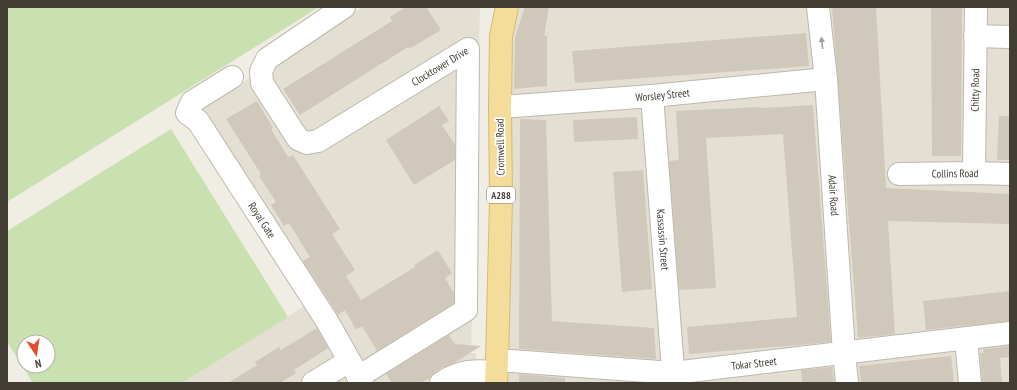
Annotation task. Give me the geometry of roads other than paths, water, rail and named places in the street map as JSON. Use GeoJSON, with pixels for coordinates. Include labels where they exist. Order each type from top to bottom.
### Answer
{"type":"FeatureCollection","features":[{"type":"Feature","properties":{"kind":"main road","name":"Cromwell Road"},"geometry":{"type":"LineString","coordinates":[[496,372],[501,200],[501,36],[507,7]]}},
{"type":"Feature","properties":{"kind":"street","name":"Clocktower Drive"},"geometry":{"type":"LineString","coordinates":[[344,7],[267,59],[261,71],[262,83],[298,138],[307,143],[318,141],[468,50],[466,310],[356,373]]}},
{"type":"Feature","properties":{"kind":"street","name":"Adair Road"},"geometry":{"type":"LineString","coordinates":[[818,7],[826,79],[847,383]]}},
{"type":"Feature","properties":{"kind":"street","name":"Chitty Road"},"geometry":{"type":"LineString","coordinates":[[974,173],[976,7]]}},
{"type":"Feature","properties":{"kind":"street"},"geometry":{"type":"LineString","coordinates":[[975,36],[1010,36]]}},
{"type":"Feature","properties":{"kind":"street","name":"Royal Gate"},"geometry":{"type":"LineString","coordinates":[[232,76],[192,102],[187,113],[198,121],[327,321],[356,373]]}},
{"type":"Feature","properties":{"kind":"street","name":"Worsley Street"},"geometry":{"type":"LineString","coordinates":[[500,107],[652,96],[826,79]]}},
{"type":"Feature","properties":{"kind":"street","name":"Kassassin Street"},"geometry":{"type":"LineString","coordinates":[[652,96],[673,378]]}},
{"type":"Feature","properties":{"kind":"street","name":"Collins Road"},"geometry":{"type":"LineString","coordinates":[[899,174],[1010,174]]}},
{"type":"Feature","properties":{"kind":"street","name":"Tokar Street"},"geometry":{"type":"LineString","coordinates":[[496,372],[673,378],[844,353],[1010,334]]}},
{"type":"Feature","properties":{"kind":"street"},"geometry":{"type":"LineString","coordinates":[[966,339],[970,383]]}},
{"type":"Feature","properties":{"kind":"street"},"geometry":{"type":"LineString","coordinates":[[441,383],[453,376],[466,373],[485,371],[496,372]]}},
{"type":"Feature","properties":{"kind":"street"},"geometry":{"type":"LineString","coordinates":[[313,383],[356,373]]}}]}
